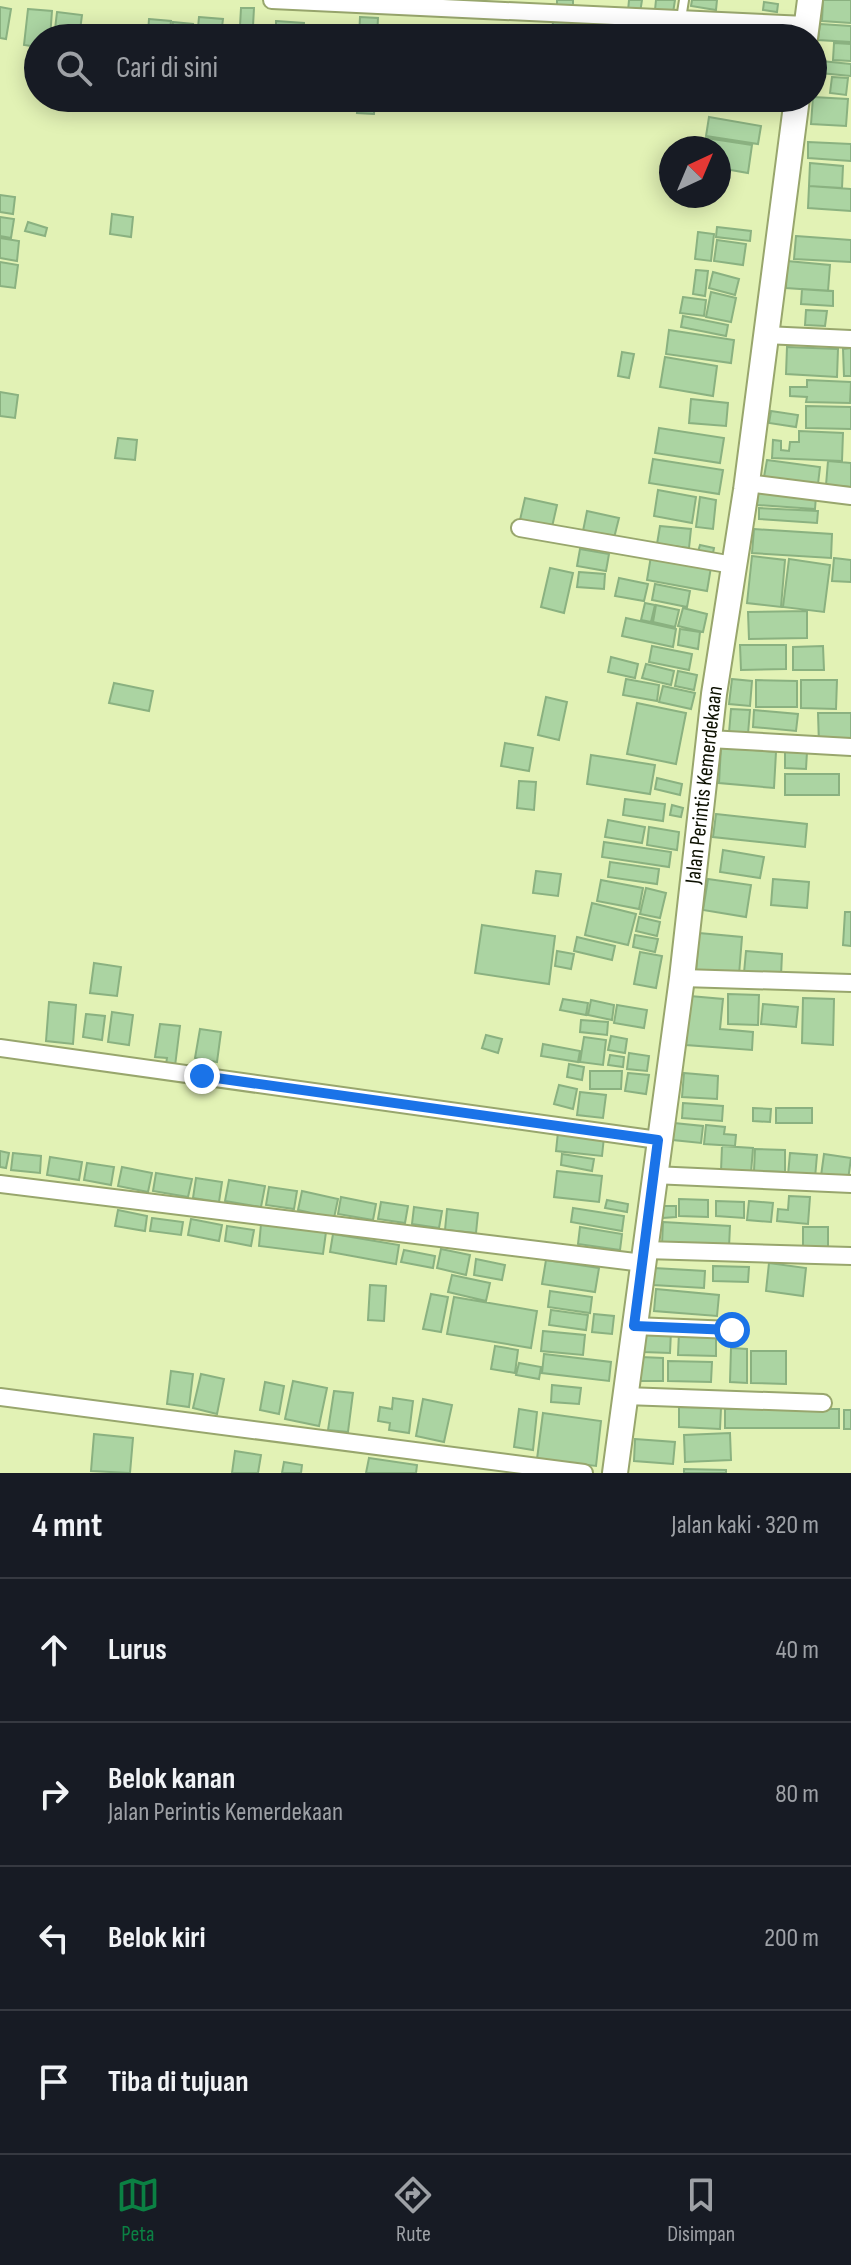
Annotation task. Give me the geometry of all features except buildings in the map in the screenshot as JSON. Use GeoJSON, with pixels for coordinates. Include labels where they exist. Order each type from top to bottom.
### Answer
{"type":"FeatureCollection","features":[{"type":"Feature","properties":{"kind":"street"},"geometry":{"type":"LineString","coordinates":[[272,0],[733,24]]}},
{"type":"Feature","properties":{"kind":"street"},"geometry":{"type":"LineString","coordinates":[[807,24],[810,0]]}},
{"type":"Feature","properties":{"kind":"street","name":"Jalan Perintis Kemerdekaan"},"geometry":{"type":"LineString","coordinates":[[615,1473],[682,978],[709,739],[747,483],[795,112]]}},
{"type":"Feature","properties":{"kind":"street"},"geometry":{"type":"LineString","coordinates":[[765,335],[851,339]]}},
{"type":"Feature","properties":{"kind":"street"},"geometry":{"type":"LineString","coordinates":[[747,483],[851,496]]}},
{"type":"Feature","properties":{"kind":"street"},"geometry":{"type":"LineString","coordinates":[[520,528],[733,565]]}},
{"type":"Feature","properties":{"kind":"street"},"geometry":{"type":"LineString","coordinates":[[709,739],[851,747]]}},
{"type":"Feature","properties":{"kind":"street"},"geometry":{"type":"LineString","coordinates":[[682,978],[851,983]]}},
{"type":"Feature","properties":{"kind":"street"},"geometry":{"type":"LineString","coordinates":[[0,1048],[658,1140]]}},
{"type":"Feature","properties":{"kind":"street"},"geometry":{"type":"LineString","coordinates":[[653,1175],[851,1184]]}},
{"type":"Feature","properties":{"kind":"street"},"geometry":{"type":"LineString","coordinates":[[0,1184],[644,1257],[851,1256]]}},
{"type":"Feature","properties":{"kind":"street"},"geometry":{"type":"LineString","coordinates":[[634,1326],[732,1330]]}},
{"type":"Feature","properties":{"kind":"street"},"geometry":{"type":"LineString","coordinates":[[625,1396],[823,1403]]}},
{"type":"Feature","properties":{"kind":"street"},"geometry":{"type":"LineString","coordinates":[[0,1397],[584,1473]]}},
{"type":"Feature","properties":{"kind":"lane"},"geometry":{"type":"LineString","coordinates":[[681,19],[684,0]]}},
{"type":"Feature","properties":{"kind":"route"},"geometry":{"type":"LineString","coordinates":[[202,1076],[658,1140],[634,1326],[732,1330]]}}]}
